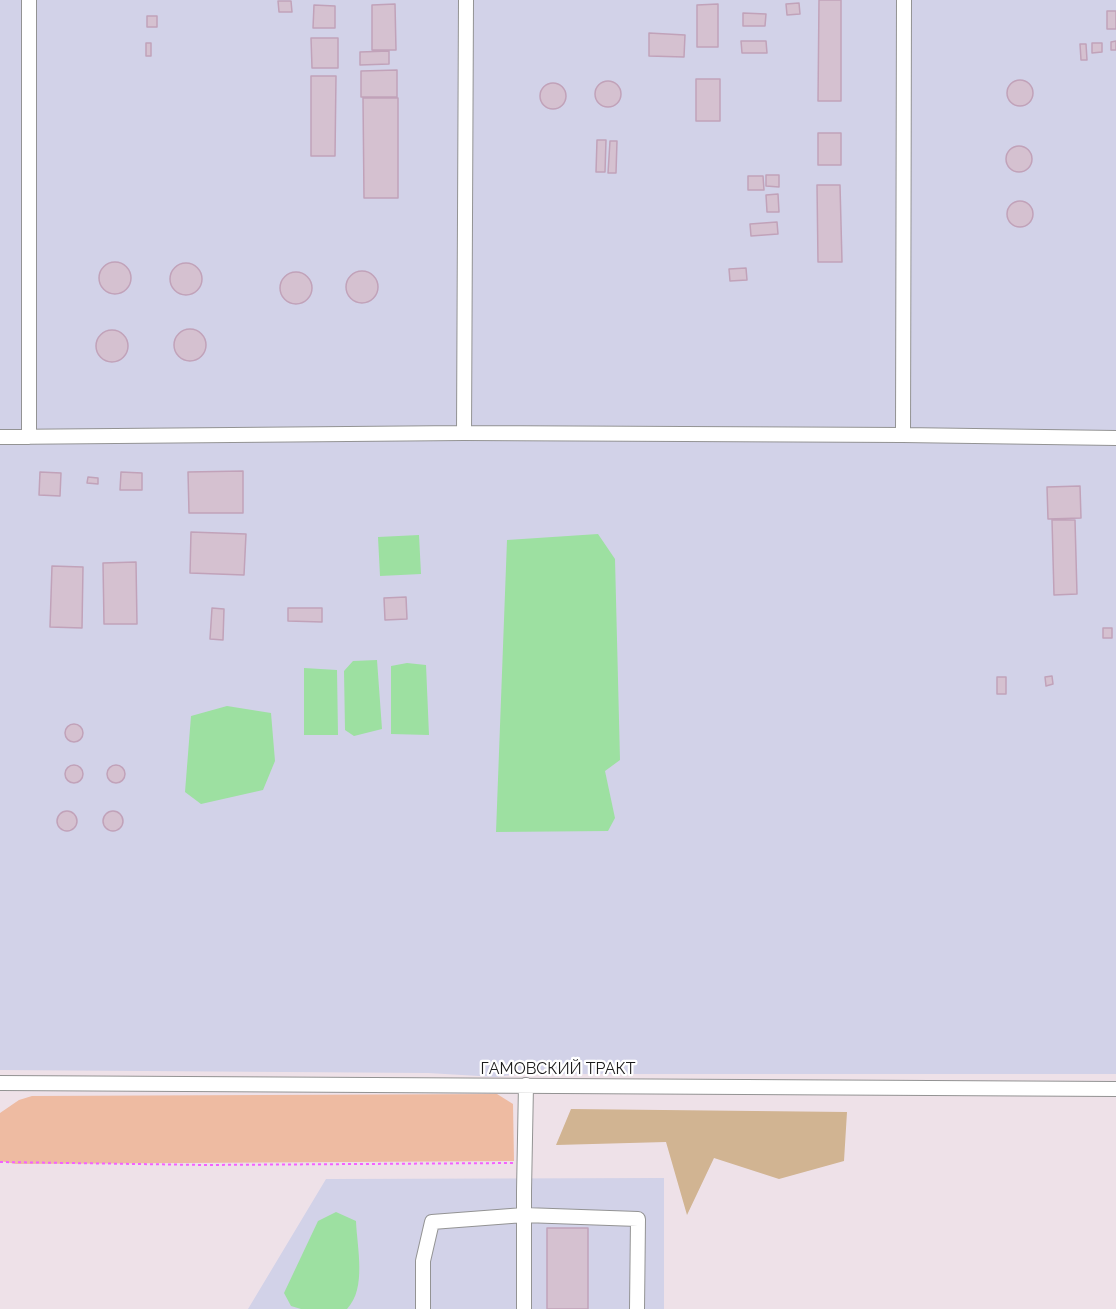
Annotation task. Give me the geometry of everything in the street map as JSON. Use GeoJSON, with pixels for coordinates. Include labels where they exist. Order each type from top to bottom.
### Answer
{"type":"FeatureCollection","features":[{"type":"Feature","properties":{"kind":"street"},"geometry":{"type":"LineString","coordinates":[[29,0],[29,437]]}},
{"type":"Feature","properties":{"kind":"street"},"geometry":{"type":"LineString","coordinates":[[464,433],[466,0]]}},
{"type":"Feature","properties":{"kind":"street"},"geometry":{"type":"LineString","coordinates":[[903,435],[904,0]]}},
{"type":"Feature","properties":{"kind":"street"},"geometry":{"type":"LineString","coordinates":[[0,437],[464,433],[1116,438]]}},
{"type":"Feature","properties":{"kind":"street","name":"ГАМОВСКИЙ ТРАКТ"},"geometry":{"type":"LineString","coordinates":[[0,1083],[1116,1089]]}},
{"type":"Feature","properties":{"kind":"street"},"geometry":{"type":"LineString","coordinates":[[524,1309],[526,1085]]}},
{"type":"Feature","properties":{"kind":"street"},"geometry":{"type":"LineString","coordinates":[[423,1309],[423,1261],[432,1222],[524,1215],[638,1219],[637,1309]]}},
{"type":"Feature","properties":{"kind":"path"},"geometry":{"type":"LineString","coordinates":[[0,1162],[205,1165],[524,1164]]}},
{"type":"Feature","properties":{"kind":"shaded area"},"geometry":{"type":"Polygon","coordinates":[[[0,0],[1116,0],[1116,1074],[518,1074],[496,1077],[428,1073],[0,1070],[0,0]]]}},
{"type":"Feature","properties":{"kind":"shaded area"},"geometry":{"type":"Polygon","coordinates":[[[598,534],[615,559],[620,760],[605,771],[615,818],[608,831],[496,832],[507,540],[598,534]]]}},
{"type":"Feature","properties":{"kind":"shaded area"},"geometry":{"type":"Polygon","coordinates":[[[419,535],[421,574],[380,576],[378,537],[419,535]]]}},
{"type":"Feature","properties":{"kind":"shaded area"},"geometry":{"type":"Polygon","coordinates":[[[377,660],[382,729],[354,736],[345,730],[344,671],[353,661],[377,660]]]}},
{"type":"Feature","properties":{"kind":"shaded area"},"geometry":{"type":"Polygon","coordinates":[[[407,663],[426,665],[429,735],[391,734],[391,666],[407,663]]]}},
{"type":"Feature","properties":{"kind":"shaded area"},"geometry":{"type":"Polygon","coordinates":[[[304,668],[337,670],[338,735],[304,735],[304,668]]]}},
{"type":"Feature","properties":{"kind":"shaded area"},"geometry":{"type":"Polygon","coordinates":[[[227,706],[271,713],[275,761],[263,790],[201,804],[185,792],[191,716],[227,706]]]}},
{"type":"Feature","properties":{"kind":"shaded area"},"geometry":{"type":"Polygon","coordinates":[[[497,1094],[513,1104],[514,1161],[16,1164],[0,1161],[0,1113],[19,1100],[32,1096],[497,1094]]]}},
{"type":"Feature","properties":{"kind":"shaded area"},"geometry":{"type":"Polygon","coordinates":[[[571,1109],[847,1112],[844,1161],[779,1179],[714,1158],[687,1215],[666,1142],[556,1145],[571,1109]]]}},
{"type":"Feature","properties":{"kind":"shaded area"},"geometry":{"type":"Polygon","coordinates":[[[664,1178],[664,1309],[248,1309],[326,1179],[664,1178]]]}},
{"type":"Feature","properties":{"kind":"shaded area"},"geometry":{"type":"Polygon","coordinates":[[[336,1212],[356,1221],[359,1279],[353,1300],[347,1309],[301,1309],[291,1306],[284,1293],[318,1221],[336,1212]]]}},
{"type":"Feature","properties":{"kind":"building"},"geometry":{"type":"Polygon","coordinates":[[[819,0],[841,0],[841,101],[818,101],[819,0]]]}},
{"type":"Feature","properties":{"kind":"building"},"geometry":{"type":"Polygon","coordinates":[[[278,1],[291,1],[292,12],[279,12],[278,1]]]}},
{"type":"Feature","properties":{"kind":"building"},"geometry":{"type":"Polygon","coordinates":[[[799,3],[800,14],[787,15],[786,4],[799,3]]]}},
{"type":"Feature","properties":{"kind":"building"},"geometry":{"type":"Polygon","coordinates":[[[395,4],[396,50],[372,50],[372,5],[395,4]]]}},
{"type":"Feature","properties":{"kind":"building"},"geometry":{"type":"Polygon","coordinates":[[[718,4],[718,47],[697,47],[697,5],[718,4]]]}},
{"type":"Feature","properties":{"kind":"building"},"geometry":{"type":"Polygon","coordinates":[[[314,5],[335,6],[335,28],[313,28],[314,5]]]}},
{"type":"Feature","properties":{"kind":"building"},"geometry":{"type":"Polygon","coordinates":[[[1107,11],[1116,11],[1116,29],[1107,29],[1107,11]]]}},
{"type":"Feature","properties":{"kind":"building"},"geometry":{"type":"Polygon","coordinates":[[[743,13],[766,14],[765,26],[743,26],[743,13]]]}},
{"type":"Feature","properties":{"kind":"building"},"geometry":{"type":"Polygon","coordinates":[[[147,16],[157,16],[157,27],[147,27],[147,16]]]}},
{"type":"Feature","properties":{"kind":"building"},"geometry":{"type":"Polygon","coordinates":[[[649,33],[685,35],[684,57],[649,56],[649,33]]]}},
{"type":"Feature","properties":{"kind":"building"},"geometry":{"type":"Polygon","coordinates":[[[311,38],[338,38],[338,68],[312,68],[311,38]]]}},
{"type":"Feature","properties":{"kind":"building"},"geometry":{"type":"Polygon","coordinates":[[[741,41],[766,41],[767,53],[742,53],[741,41]]]}},
{"type":"Feature","properties":{"kind":"building"},"geometry":{"type":"Polygon","coordinates":[[[1116,41],[1116,50],[1111,50],[1111,42],[1116,41]]]}},
{"type":"Feature","properties":{"kind":"building"},"geometry":{"type":"Polygon","coordinates":[[[146,43],[151,43],[151,56],[146,56],[146,43]]]}},
{"type":"Feature","properties":{"kind":"building"},"geometry":{"type":"Polygon","coordinates":[[[1092,43],[1102,43],[1102,52],[1092,53],[1092,43]]]}},
{"type":"Feature","properties":{"kind":"building"},"geometry":{"type":"Polygon","coordinates":[[[1080,44],[1086,44],[1087,60],[1081,60],[1080,44]]]}},
{"type":"Feature","properties":{"kind":"building"},"geometry":{"type":"Polygon","coordinates":[[[389,51],[389,64],[360,65],[360,52],[389,51]]]}},
{"type":"Feature","properties":{"kind":"building"},"geometry":{"type":"Polygon","coordinates":[[[397,70],[397,97],[361,97],[361,71],[397,70]]]}},
{"type":"Feature","properties":{"kind":"building"},"geometry":{"type":"Polygon","coordinates":[[[311,76],[336,76],[335,156],[311,156],[311,76]]]}},
{"type":"Feature","properties":{"kind":"building"},"geometry":{"type":"Polygon","coordinates":[[[696,79],[720,79],[720,121],[696,121],[696,79]]]}},
{"type":"Feature","properties":{"kind":"building"},"geometry":{"type":"Polygon","coordinates":[[[1020,80],[1029,84],[1033,93],[1029,102],[1020,106],[1011,102],[1007,93],[1011,84],[1020,80]]]}},
{"type":"Feature","properties":{"kind":"building"},"geometry":{"type":"Polygon","coordinates":[[[608,81],[617,85],[621,94],[617,103],[608,107],[599,103],[595,94],[599,85],[608,81]]]}},
{"type":"Feature","properties":{"kind":"building"},"geometry":{"type":"Polygon","coordinates":[[[553,83],[562,87],[566,96],[562,105],[553,109],[544,105],[540,96],[544,87],[553,83]]]}},
{"type":"Feature","properties":{"kind":"building"},"geometry":{"type":"Polygon","coordinates":[[[363,98],[398,98],[398,198],[364,198],[363,98]]]}},
{"type":"Feature","properties":{"kind":"building"},"geometry":{"type":"Polygon","coordinates":[[[818,133],[841,133],[841,165],[818,165],[818,133]]]}},
{"type":"Feature","properties":{"kind":"building"},"geometry":{"type":"Polygon","coordinates":[[[597,140],[606,140],[605,172],[596,172],[597,140]]]}},
{"type":"Feature","properties":{"kind":"building"},"geometry":{"type":"Polygon","coordinates":[[[610,141],[617,141],[616,173],[608,173],[610,141]]]}},
{"type":"Feature","properties":{"kind":"building"},"geometry":{"type":"Polygon","coordinates":[[[1019,146],[1028,150],[1032,159],[1028,168],[1019,172],[1010,168],[1006,159],[1010,150],[1019,146]]]}},
{"type":"Feature","properties":{"kind":"building"},"geometry":{"type":"Polygon","coordinates":[[[766,175],[779,175],[779,187],[766,186],[766,175]]]}},
{"type":"Feature","properties":{"kind":"building"},"geometry":{"type":"Polygon","coordinates":[[[748,176],[763,176],[764,190],[748,190],[748,176]]]}},
{"type":"Feature","properties":{"kind":"building"},"geometry":{"type":"Polygon","coordinates":[[[817,185],[840,185],[842,262],[818,262],[817,185]]]}},
{"type":"Feature","properties":{"kind":"building"},"geometry":{"type":"Polygon","coordinates":[[[778,194],[779,212],[767,212],[766,195],[778,194]]]}},
{"type":"Feature","properties":{"kind":"building"},"geometry":{"type":"Polygon","coordinates":[[[1020,201],[1029,205],[1033,214],[1029,223],[1020,227],[1011,223],[1007,214],[1011,205],[1020,201]]]}},
{"type":"Feature","properties":{"kind":"building"},"geometry":{"type":"Polygon","coordinates":[[[777,222],[778,234],[751,236],[750,224],[777,222]]]}},
{"type":"Feature","properties":{"kind":"building"},"geometry":{"type":"Polygon","coordinates":[[[115,262],[126,267],[131,278],[126,289],[115,294],[104,289],[99,278],[104,267],[115,262]]]}},
{"type":"Feature","properties":{"kind":"building"},"geometry":{"type":"Polygon","coordinates":[[[186,263],[197,268],[202,279],[197,290],[186,295],[175,290],[170,279],[175,268],[186,263]]]}},
{"type":"Feature","properties":{"kind":"building"},"geometry":{"type":"Polygon","coordinates":[[[746,268],[747,280],[730,281],[729,269],[746,268]]]}},
{"type":"Feature","properties":{"kind":"building"},"geometry":{"type":"Polygon","coordinates":[[[362,271],[373,276],[378,287],[373,298],[362,303],[351,298],[346,287],[351,276],[362,271]]]}},
{"type":"Feature","properties":{"kind":"building"},"geometry":{"type":"Polygon","coordinates":[[[296,272],[307,277],[312,288],[307,299],[296,304],[285,299],[280,288],[285,277],[296,272]]]}},
{"type":"Feature","properties":{"kind":"building"},"geometry":{"type":"Polygon","coordinates":[[[190,329],[201,334],[206,345],[201,356],[190,361],[179,356],[174,345],[179,334],[190,329]]]}},
{"type":"Feature","properties":{"kind":"building"},"geometry":{"type":"Polygon","coordinates":[[[112,330],[123,335],[128,346],[123,357],[112,362],[101,357],[96,346],[101,335],[112,330]]]}},
{"type":"Feature","properties":{"kind":"building"},"geometry":{"type":"Polygon","coordinates":[[[243,471],[243,513],[189,513],[188,472],[243,471]]]}},
{"type":"Feature","properties":{"kind":"building"},"geometry":{"type":"Polygon","coordinates":[[[40,472],[61,473],[60,496],[39,495],[40,472]]]}},
{"type":"Feature","properties":{"kind":"building"},"geometry":{"type":"Polygon","coordinates":[[[121,472],[142,473],[142,490],[120,490],[121,472]]]}},
{"type":"Feature","properties":{"kind":"building"},"geometry":{"type":"Polygon","coordinates":[[[88,477],[98,478],[98,484],[87,483],[88,477]]]}},
{"type":"Feature","properties":{"kind":"building"},"geometry":{"type":"Polygon","coordinates":[[[1080,486],[1081,518],[1048,519],[1047,487],[1080,486]]]}},
{"type":"Feature","properties":{"kind":"building"},"geometry":{"type":"Polygon","coordinates":[[[1052,520],[1075,520],[1077,594],[1054,595],[1052,520]]]}},
{"type":"Feature","properties":{"kind":"building"},"geometry":{"type":"Polygon","coordinates":[[[191,532],[246,534],[244,575],[190,573],[191,532]]]}},
{"type":"Feature","properties":{"kind":"building"},"geometry":{"type":"Polygon","coordinates":[[[136,562],[137,624],[104,624],[103,563],[136,562]]]}},
{"type":"Feature","properties":{"kind":"building"},"geometry":{"type":"Polygon","coordinates":[[[52,566],[83,567],[82,628],[50,627],[52,566]]]}},
{"type":"Feature","properties":{"kind":"building"},"geometry":{"type":"Polygon","coordinates":[[[406,597],[407,619],[385,620],[384,598],[406,597]]]}},
{"type":"Feature","properties":{"kind":"building"},"geometry":{"type":"Polygon","coordinates":[[[212,608],[224,609],[223,640],[210,639],[212,608]]]}},
{"type":"Feature","properties":{"kind":"building"},"geometry":{"type":"Polygon","coordinates":[[[288,608],[322,608],[322,622],[288,621],[288,608]]]}},
{"type":"Feature","properties":{"kind":"building"},"geometry":{"type":"Polygon","coordinates":[[[1103,628],[1112,628],[1112,638],[1103,638],[1103,628]]]}},
{"type":"Feature","properties":{"kind":"building"},"geometry":{"type":"Polygon","coordinates":[[[1052,676],[1053,684],[1046,686],[1045,677],[1052,676]]]}},
{"type":"Feature","properties":{"kind":"building"},"geometry":{"type":"Polygon","coordinates":[[[997,677],[1006,677],[1006,694],[997,694],[997,677]]]}},
{"type":"Feature","properties":{"kind":"building"},"geometry":{"type":"Polygon","coordinates":[[[74,724],[80,727],[83,733],[80,739],[74,742],[68,739],[65,733],[68,727],[74,724]]]}},
{"type":"Feature","properties":{"kind":"building"},"geometry":{"type":"Polygon","coordinates":[[[74,765],[80,768],[83,774],[80,780],[74,783],[68,780],[65,774],[68,768],[74,765]]]}},
{"type":"Feature","properties":{"kind":"building"},"geometry":{"type":"Polygon","coordinates":[[[116,765],[122,768],[125,774],[122,780],[116,783],[110,780],[107,774],[110,768],[116,765]]]}},
{"type":"Feature","properties":{"kind":"building"},"geometry":{"type":"Polygon","coordinates":[[[67,811],[74,814],[77,821],[74,828],[67,831],[60,828],[57,821],[60,814],[67,811]]]}},
{"type":"Feature","properties":{"kind":"building"},"geometry":{"type":"Polygon","coordinates":[[[113,811],[120,814],[123,821],[120,828],[113,831],[106,828],[103,821],[106,814],[113,811]]]}},
{"type":"Feature","properties":{"kind":"building"},"geometry":{"type":"Polygon","coordinates":[[[547,1228],[588,1228],[588,1309],[547,1309],[547,1228]]]}}]}
